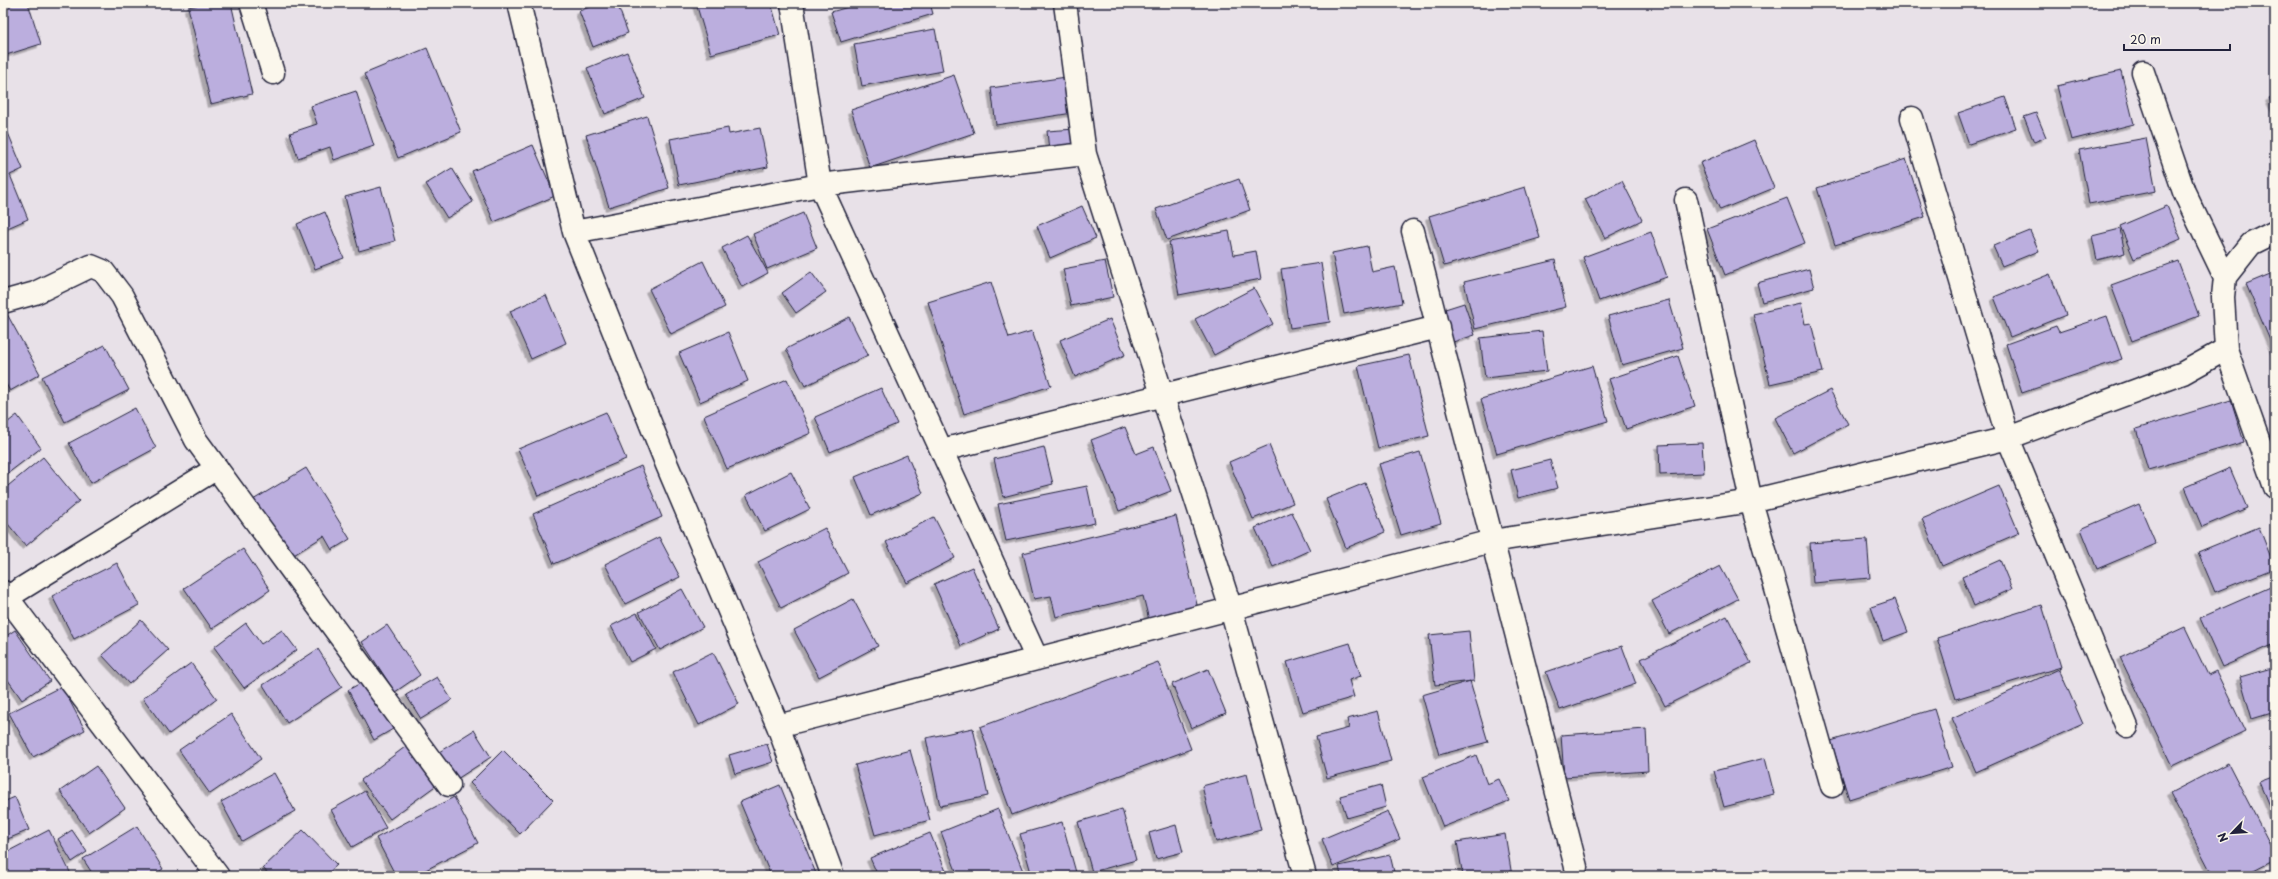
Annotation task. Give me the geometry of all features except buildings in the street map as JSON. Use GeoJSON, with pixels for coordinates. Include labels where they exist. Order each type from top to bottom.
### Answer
{"type":"FeatureCollection","features":[{"type":"Feature","properties":{"kind":"street"},"geometry":{"type":"LineString","coordinates":[[251,3],[273,73]]}},
{"type":"Feature","properties":{"kind":"street"},"geometry":{"type":"LineString","coordinates":[[519,3],[574,232],[667,465],[778,726],[833,876]]}},
{"type":"Feature","properties":{"kind":"street"},"geometry":{"type":"LineString","coordinates":[[792,3],[820,185],[1037,659]]}},
{"type":"Feature","properties":{"kind":"street"},"geometry":{"type":"LineString","coordinates":[[1065,3],[1085,154],[1231,609],[1305,876]]}},
{"type":"Feature","properties":{"kind":"street"},"geometry":{"type":"LineString","coordinates":[[2143,72],[2184,192],[2225,277],[2223,297],[2226,349],[2275,487]]}},
{"type":"Feature","properties":{"kind":"street"},"geometry":{"type":"LineString","coordinates":[[1912,118],[2008,438],[2127,727]]}},
{"type":"Feature","properties":{"kind":"street"},"geometry":{"type":"LineString","coordinates":[[574,232],[820,185],[1085,154]]}},
{"type":"Feature","properties":{"kind":"street"},"geometry":{"type":"LineString","coordinates":[[1686,200],[1751,501],[1832,786]]}},
{"type":"Feature","properties":{"kind":"street"},"geometry":{"type":"LineString","coordinates":[[1413,231],[1576,867]]}},
{"type":"Feature","properties":{"kind":"street"},"geometry":{"type":"LineString","coordinates":[[2225,277],[2251,244],[2275,232]]}},
{"type":"Feature","properties":{"kind":"street"},"geometry":{"type":"LineString","coordinates":[[3,302],[35,294],[91,266],[103,270],[122,296],[196,440],[449,785]]}},
{"type":"Feature","properties":{"kind":"street"},"geometry":{"type":"LineString","coordinates":[[942,450],[1438,327]]}},
{"type":"Feature","properties":{"kind":"street"},"geometry":{"type":"LineString","coordinates":[[778,726],[1492,541],[1751,501],[2008,438],[2183,373],[2226,349]]}},
{"type":"Feature","properties":{"kind":"street"},"geometry":{"type":"LineString","coordinates":[[217,468],[4,596],[218,876]]}}]}
